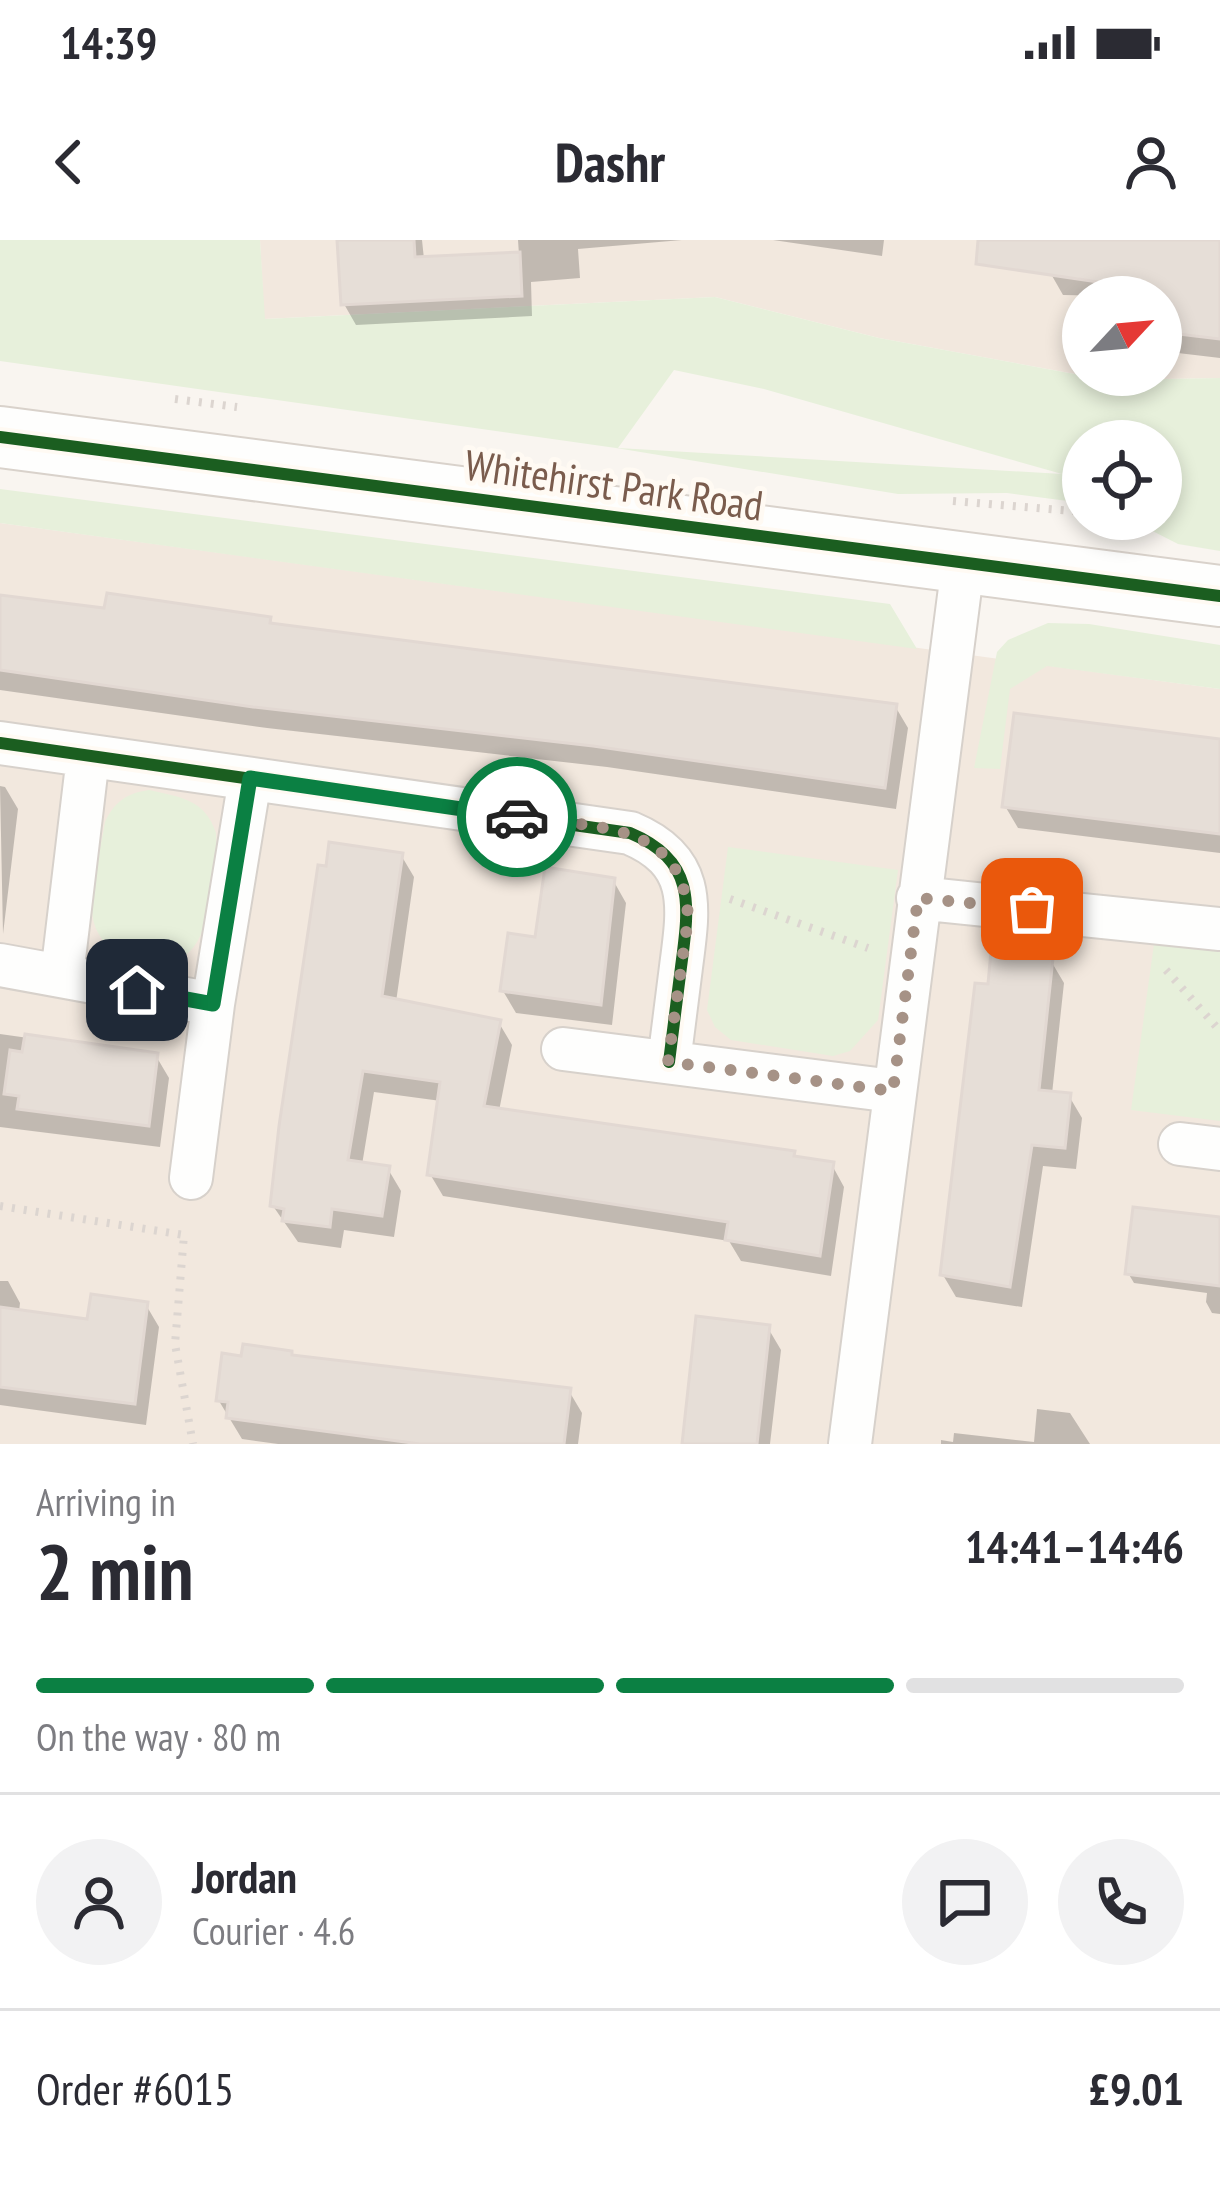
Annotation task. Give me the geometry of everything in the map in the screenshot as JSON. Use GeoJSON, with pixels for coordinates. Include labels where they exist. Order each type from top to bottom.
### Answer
{"type":"FeatureCollection","features":[{"type":"Feature","properties":{"kind":"street","name":"Whitehirst Park Road"},"geometry":{"type":"LineString","coordinates":[[0,437],[1220,596]]}},
{"type":"Feature","properties":{"kind":"street"},"geometry":{"type":"LineString","coordinates":[[850,1444],[963,566]]}},
{"type":"Feature","properties":{"kind":"street"},"geometry":{"type":"LineString","coordinates":[[0,743],[630,833],[651,842],[668,856],[683,882],[688,919],[668,1062]]}},
{"type":"Feature","properties":{"kind":"street"},"geometry":{"type":"LineString","coordinates":[[62,975],[88,757]]}},
{"type":"Feature","properties":{"kind":"street"},"geometry":{"type":"LineString","coordinates":[[191,1178],[213,1004],[250,778]]}},
{"type":"Feature","properties":{"kind":"street"},"geometry":{"type":"LineString","coordinates":[[918,898],[1220,928]]}},
{"type":"Feature","properties":{"kind":"street"},"geometry":{"type":"LineString","coordinates":[[0,965],[213,1004]]}},
{"type":"Feature","properties":{"kind":"street"},"geometry":{"type":"LineString","coordinates":[[563,1049],[893,1091]]}},
{"type":"Feature","properties":{"kind":"path"},"geometry":{"type":"LineString","coordinates":[[683,882],[910,963]]}},
{"type":"Feature","properties":{"kind":"path"},"geometry":{"type":"LineString","coordinates":[[0,1205],[184,1235],[175,1344],[194,1444]]}},
{"type":"Feature","properties":{"kind":"shaded area"},"geometry":{"type":"Polygon","coordinates":[[[260,240],[1220,240],[1220,378],[1182,379],[1182,276],[1062,276],[1062,372],[879,338],[715,297],[264,319],[260,240]]]}},
{"type":"Feature","properties":{"kind":"shaded area"},"geometry":{"type":"Polygon","coordinates":[[[0,523],[1220,689],[1220,1444],[0,1444],[0,523]]]}},
{"type":"Feature","properties":{"kind":"green space"},"geometry":{"type":"Polygon","coordinates":[[[0,240],[260,240],[265,319],[715,297],[879,338],[1062,372],[1062,396],[1182,396],[1182,379],[1220,378],[1220,551],[1170,540],[1182,540],[1182,420],[1062,420],[1062,474],[1062,500],[1007,493],[898,494],[616,448],[0,361],[0,240]],[[674,370],[618,448],[1062,474],[764,389],[674,370]]]}},
{"type":"Feature","properties":{"kind":"green space"},"geometry":{"type":"Polygon","coordinates":[[[0,489],[890,604],[917,649],[0,523],[0,489]]]}},
{"type":"Feature","properties":{"kind":"green space"},"geometry":{"type":"Polygon","coordinates":[[[1048,623],[1089,624],[1220,645],[1220,689],[1047,666],[1010,689],[1000,769],[974,768],[997,652],[1008,640],[1048,623]]]}},
{"type":"Feature","properties":{"kind":"green space"},"geometry":{"type":"Polygon","coordinates":[[[149,790],[198,806],[216,833],[212,889],[202,933],[186,954],[157,965],[126,958],[112,949],[101,938],[92,913],[105,822],[122,800],[149,790]]]}},
{"type":"Feature","properties":{"kind":"green space"},"geometry":{"type":"Polygon","coordinates":[[[728,847],[898,870],[878,1020],[850,1051],[833,1056],[731,1040],[715,1027],[707,1010],[728,847]]]}},
{"type":"Feature","properties":{"kind":"green space"},"geometry":{"type":"Polygon","coordinates":[[[1154,944],[1220,948],[1220,1121],[1131,1110],[1154,944]]]}},
{"type":"Feature","properties":{"kind":"building"},"geometry":{"type":"Polygon","coordinates":[[[337,240],[414,240],[415,257],[520,252],[522,296],[341,305],[337,240]]]}},
{"type":"Feature","properties":{"kind":"building"},"geometry":{"type":"Polygon","coordinates":[[[978,240],[1220,240],[1220,339],[1182,334],[1182,276],[1062,277],[976,264],[978,240]]]}},
{"type":"Feature","properties":{"kind":"building"},"geometry":{"type":"Polygon","coordinates":[[[107,593],[271,617],[270,623],[897,704],[885,788],[0,670],[0,595],[104,608],[107,593]]]}},
{"type":"Feature","properties":{"kind":"building"},"geometry":{"type":"Polygon","coordinates":[[[1014,713],[1220,739],[1220,834],[1002,807],[1014,713]]]}},
{"type":"Feature","properties":{"kind":"building"},"geometry":{"type":"Polygon","coordinates":[[[329,842],[403,853],[382,996],[501,1020],[484,1106],[795,1151],[794,1156],[834,1162],[820,1256],[725,1240],[728,1222],[427,1175],[440,1082],[363,1071],[348,1160],[390,1166],[382,1216],[332,1209],[330,1227],[282,1221],[284,1209],[270,1206],[279,1126],[318,865],[326,866],[329,842]]]}},
{"type":"Feature","properties":{"kind":"building"},"geometry":{"type":"Polygon","coordinates":[[[545,867],[615,878],[601,1005],[500,991],[508,933],[535,937],[545,867]]]}},
{"type":"Feature","properties":{"kind":"building"},"geometry":{"type":"Polygon","coordinates":[[[991,951],[1053,958],[1039,1090],[1071,1093],[1065,1148],[1032,1145],[1010,1287],[940,1275],[975,983],[988,984],[991,951]]]}},
{"type":"Feature","properties":{"kind":"building"},"geometry":{"type":"Polygon","coordinates":[[[25,1034],[158,1053],[149,1126],[17,1109],[19,1096],[4,1094],[10,1050],[22,1052],[25,1034]]]}},
{"type":"Feature","properties":{"kind":"building"},"geometry":{"type":"Polygon","coordinates":[[[1133,1207],[1220,1217],[1220,1286],[1125,1274],[1133,1207]]]}},
{"type":"Feature","properties":{"kind":"building"},"geometry":{"type":"Polygon","coordinates":[[[91,1294],[148,1302],[135,1404],[0,1387],[0,1307],[87,1319],[91,1294]]]}},
{"type":"Feature","properties":{"kind":"building"},"geometry":{"type":"Polygon","coordinates":[[[696,1316],[770,1325],[757,1444],[682,1444],[696,1316]]]}},
{"type":"Feature","properties":{"kind":"building"},"geometry":{"type":"Polygon","coordinates":[[[243,1344],[292,1351],[292,1355],[571,1388],[564,1444],[420,1444],[226,1418],[228,1402],[216,1401],[222,1353],[241,1356],[243,1344]]]}},
{"type":"Feature","properties":{"kind":"cycle path"},"geometry":{"type":"LineString","coordinates":[[0,437],[1220,596]]}},
{"type":"Feature","properties":{"kind":"cycle path"},"geometry":{"type":"LineString","coordinates":[[0,743],[630,833],[667,857],[684,888],[686,924],[669,1062]]}},
{"type":"Feature","properties":{"kind":"way so far"},"geometry":{"type":"LineString","coordinates":[[517,817],[630,833],[668,856],[680,875],[688,919],[668,1062],[893,1091],[918,898],[1032,909]]}},
{"type":"Feature","properties":{"kind":"route"},"geometry":{"type":"LineString","coordinates":[[137,990],[213,1004],[250,778],[517,817]]}}]}
